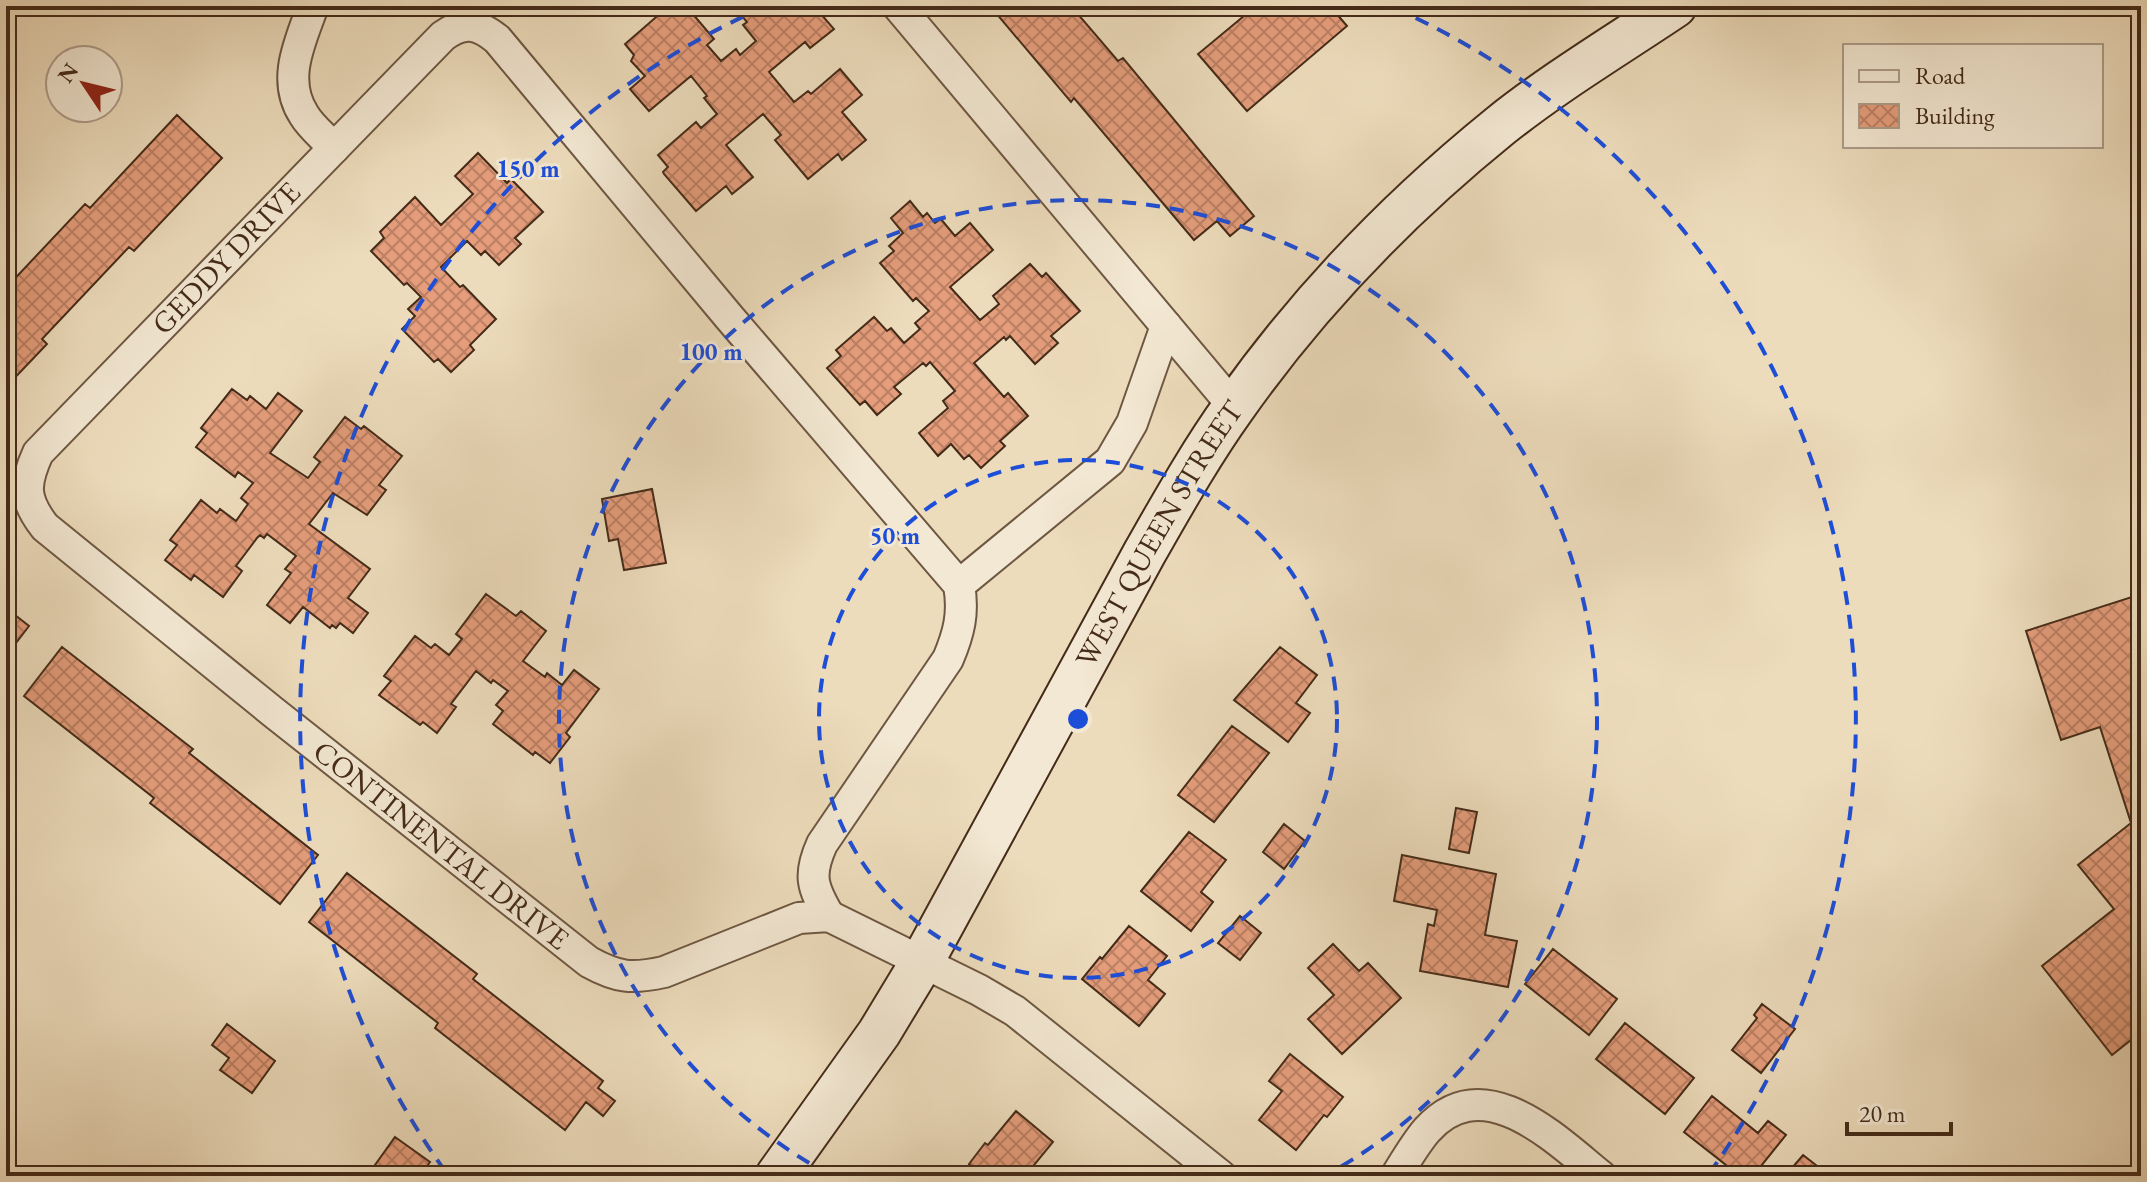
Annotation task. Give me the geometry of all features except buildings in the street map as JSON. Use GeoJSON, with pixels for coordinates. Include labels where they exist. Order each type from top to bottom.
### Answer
{"type":"FeatureCollection","features":[{"type":"Feature","properties":{"kind":"main road","name":"WEST QUEEN STREET"},"geometry":{"type":"LineString","coordinates":[[777,1176],[879,1033],[922,962],[1145,552],[1234,407],[1336,280],[1447,171],[1503,124],[1675,6]]}},
{"type":"Feature","properties":{"kind":"street"},"geometry":{"type":"LineString","coordinates":[[313,6],[294,62],[292,81],[295,99],[305,118],[334,148]]}},
{"type":"Feature","properties":{"kind":"street"},"geometry":{"type":"LineString","coordinates":[[898,6],[1234,407]]}},
{"type":"Feature","properties":{"kind":"street","name":"GEDDY DRIVE"},"geometry":{"type":"LineString","coordinates":[[27,494],[29,474],[38,453],[443,36],[456,26],[471,24],[497,39],[729,317],[959,585]]}},
{"type":"Feature","properties":{"kind":"street"},"geometry":{"type":"LineString","coordinates":[[1166,326],[1132,423],[1110,461],[959,585],[963,604],[960,628],[948,659],[822,844],[814,861],[812,879],[815,893],[829,916],[1015,1011],[1221,1176]]}},
{"type":"Feature","properties":{"kind":"street","name":"CONTINENTAL DRIVE"},"geometry":{"type":"LineString","coordinates":[[27,494],[34,512],[57,536],[471,869],[589,962],[608,972],[626,977],[664,972],[779,925],[812,915],[829,916]]}},
{"type":"Feature","properties":{"kind":"street"},"geometry":{"type":"LineString","coordinates":[[1396,1176],[1429,1128],[1446,1115],[1468,1107],[1490,1105],[1514,1112],[1537,1125],[1601,1176]]}}]}
